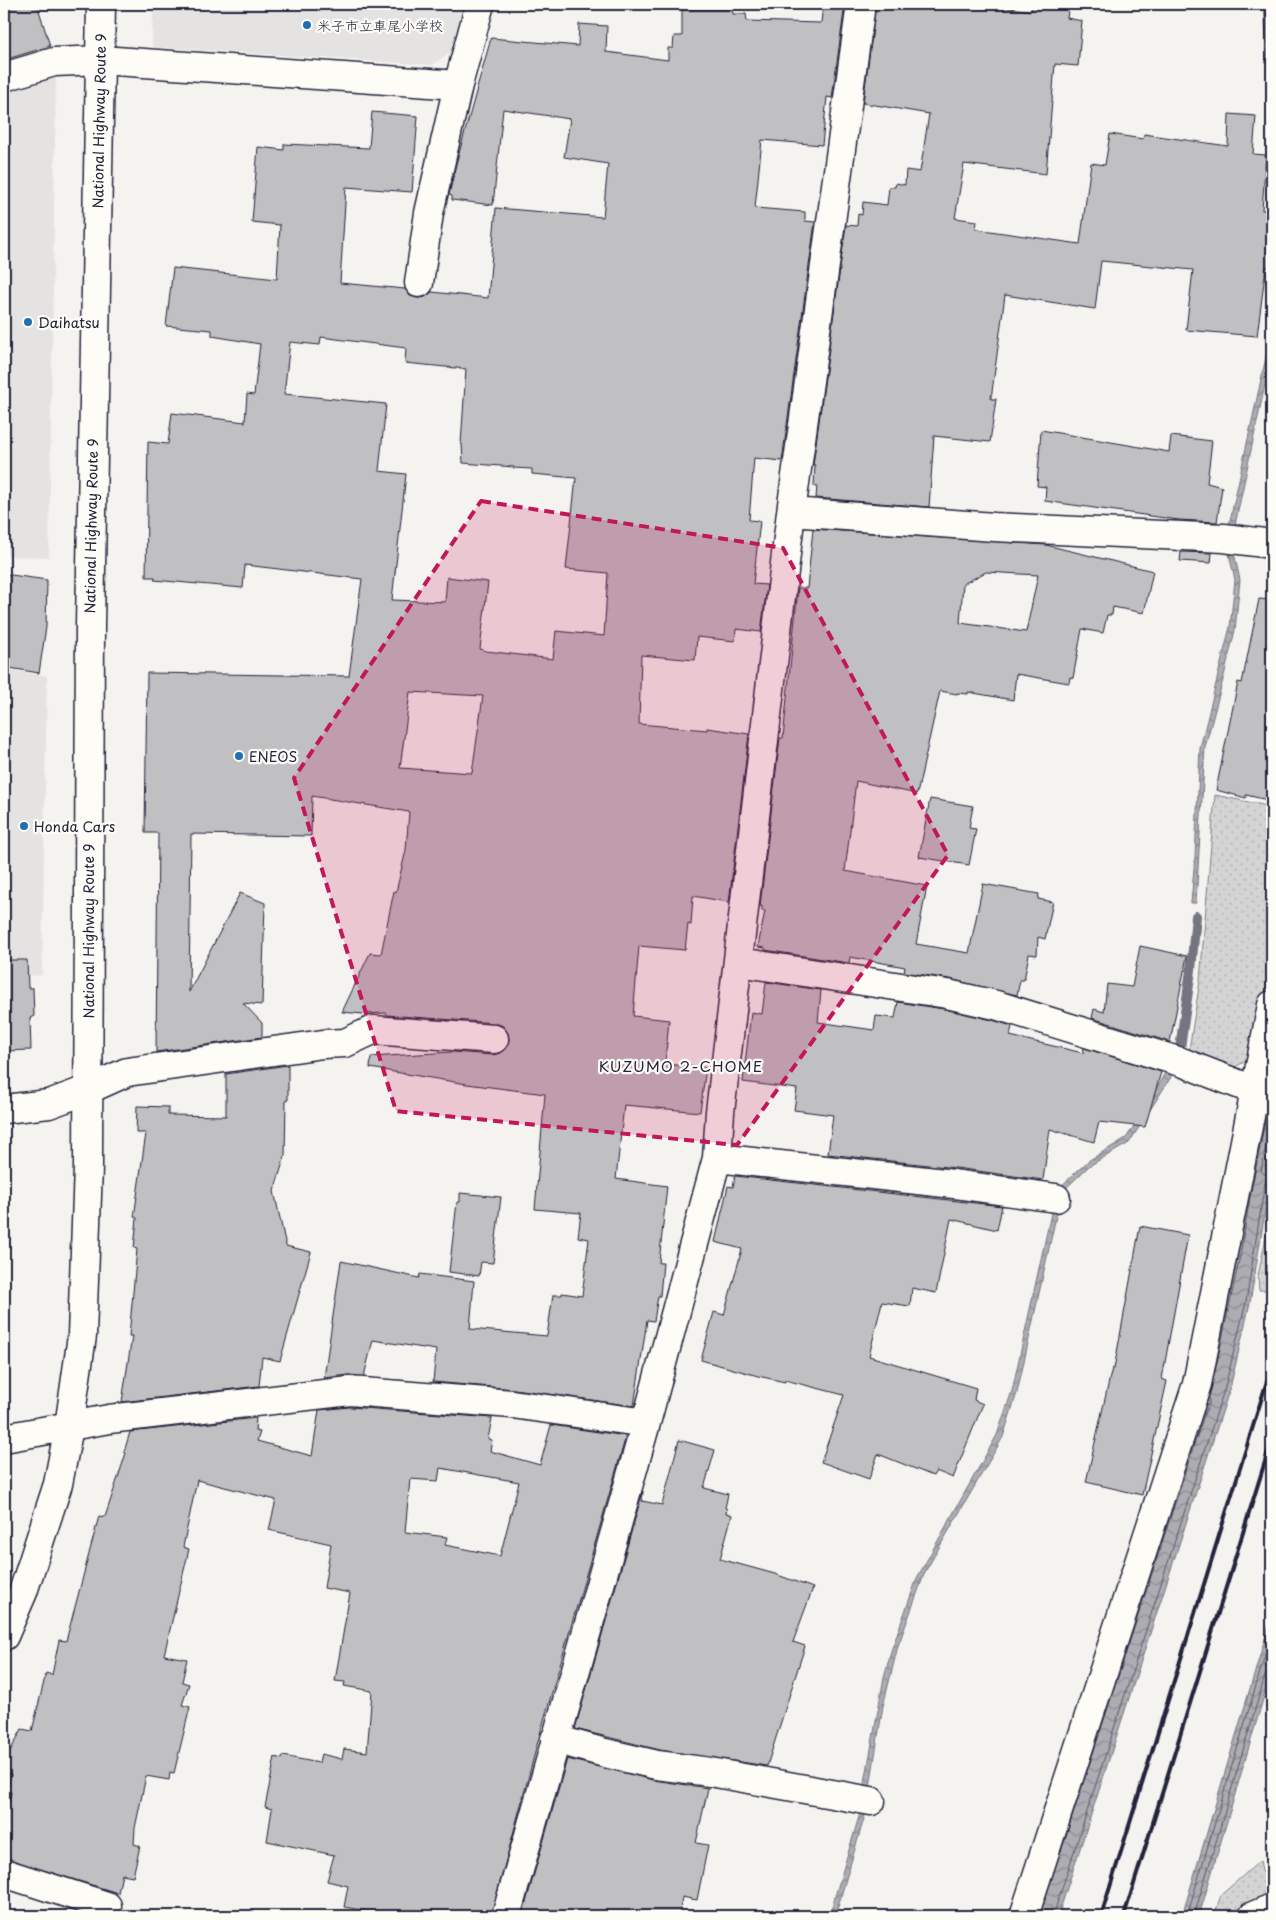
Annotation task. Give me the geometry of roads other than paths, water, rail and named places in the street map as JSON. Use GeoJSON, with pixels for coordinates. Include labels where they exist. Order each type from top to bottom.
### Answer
{"type":"FeatureCollection","features":[{"type":"Feature","properties":{"kind":"main road","name":"National Highway Route 9"},"geometry":{"type":"LineString","coordinates":[[4,1636],[23,1592],[58,1484],[69,1427],[82,1336],[88,1167],[90,596],[101,4]]}},
{"type":"Feature","properties":{"kind":"main road"},"geometry":{"type":"LineString","coordinates":[[419,283],[429,213],[458,85],[480,4]]}},
{"type":"Feature","properties":{"kind":"main road"},"geometry":{"type":"LineString","coordinates":[[506,1916],[646,1423],[717,1158],[720,1112],[791,512],[861,4]]}},
{"type":"Feature","properties":{"kind":"main road"},"geometry":{"type":"LineString","coordinates":[[4,76],[54,62],[101,60],[458,85]]}},
{"type":"Feature","properties":{"kind":"main road"},"geometry":{"type":"LineString","coordinates":[[791,512],[994,527],[1224,538],[1272,544]]}},
{"type":"Feature","properties":{"kind":"main road"},"geometry":{"type":"LineString","coordinates":[[739,962],[947,994],[980,1002],[1066,1026],[1184,1063],[1256,1091]]}},
{"type":"Feature","properties":{"kind":"main road"},"geometry":{"type":"LineString","coordinates":[[1024,1916],[1197,1384],[1272,1005]]}},
{"type":"Feature","properties":{"kind":"main road"},"geometry":{"type":"LineString","coordinates":[[4,1109],[50,1104],[127,1072],[323,1044],[345,1043],[373,1030],[494,1039]]}},
{"type":"Feature","properties":{"kind":"main road"},"geometry":{"type":"LineString","coordinates":[[717,1158],[954,1184],[1056,1198]]}},
{"type":"Feature","properties":{"kind":"main road"},"geometry":{"type":"LineString","coordinates":[[4,1438],[109,1419],[350,1391],[512,1404],[646,1423]]}},
{"type":"Feature","properties":{"kind":"main road"},"geometry":{"type":"LineString","coordinates":[[555,1739],[657,1766],[710,1772],[871,1801]]}},
{"type":"Feature","properties":{"kind":"main road"},"geometry":{"type":"LineString","coordinates":[[4,1873],[107,1906]]}},
{"type":"Feature","properties":{"kind":"main road"},"geometry":{"type":"LineString","coordinates":[[1253,1916],[1272,1908]]}},
{"type":"Feature","properties":{"kind":"water"},"geometry":{"type":"Polygon","coordinates":[[[1264,4],[1271,4],[1272,143],[1264,4]]]}},
{"type":"Feature","properties":{"kind":"water"},"geometry":{"type":"Polygon","coordinates":[[[1272,316],[1272,352],[1235,525],[1229,525],[1268,348],[1272,316]]]}},
{"type":"Feature","properties":{"kind":"water"},"geometry":{"type":"Polygon","coordinates":[[[1233,548],[1240,580],[1235,630],[1205,747],[1196,903],[1191,903],[1200,748],[1230,627],[1235,580],[1228,550],[1233,548]]]}},
{"type":"Feature","properties":{"kind":"water"},"geometry":{"type":"Polygon","coordinates":[[[1272,1054],[1272,1170],[1250,1303],[1230,1388],[1058,1916],[1034,1916],[1074,1797],[1272,1054]]]}},
{"type":"Feature","properties":{"kind":"water"},"geometry":{"type":"Polygon","coordinates":[[[1167,1069],[1172,1071],[1171,1077],[1129,1143],[1089,1166],[1064,1190],[1059,1188],[1088,1161],[1126,1138],[1145,1110],[1167,1069]]]}},
{"type":"Feature","properties":{"kind":"water"},"geometry":{"type":"Polygon","coordinates":[[[1052,1209],[1057,1212],[1017,1393],[1003,1437],[925,1572],[898,1646],[883,1706],[869,1793],[863,1793],[884,1677],[891,1651],[917,1578],[997,1435],[1012,1391],[1052,1209]]]}},
{"type":"Feature","properties":{"kind":"water"},"geometry":{"type":"Polygon","coordinates":[[[1272,1615],[1272,1669],[1199,1916],[1182,1916],[1272,1615]]]}},
{"type":"Feature","properties":{"kind":"water"},"geometry":{"type":"Polygon","coordinates":[[[861,1810],[866,1812],[835,1916],[829,1916],[861,1810]]]}},
{"type":"Feature","properties":{"kind":"waterway"},"geometry":{"type":"LineString","coordinates":[[1180,1048],[1191,970],[1196,916]]}},
{"type":"Feature","properties":{"kind":"railway"},"geometry":{"type":"LineString","coordinates":[[1101,1916],[1272,1365]]}},
{"type":"Feature","properties":{"kind":"railway"},"geometry":{"type":"LineString","coordinates":[[1124,1916],[1272,1439]]}},
{"type":"Feature","properties":{"kind":"place","name":"米子市立車尾小学校"},"geometry":{"type":"Point","coordinates":[307,25]}},
{"type":"Feature","properties":{"kind":"place","name":"Daihatsu"},"geometry":{"type":"Point","coordinates":[28,322]}},
{"type":"Feature","properties":{"kind":"place","name":"ENEOS"},"geometry":{"type":"Point","coordinates":[239,756]}},
{"type":"Feature","properties":{"kind":"place","name":"Honda Cars"},"geometry":{"type":"Point","coordinates":[24,826]}},
{"type":"Feature","properties":{"kind":"district","name":"KUZUMO 2-CHOME"},"geometry":{"type":"Point","coordinates":[681,1065]}}]}
